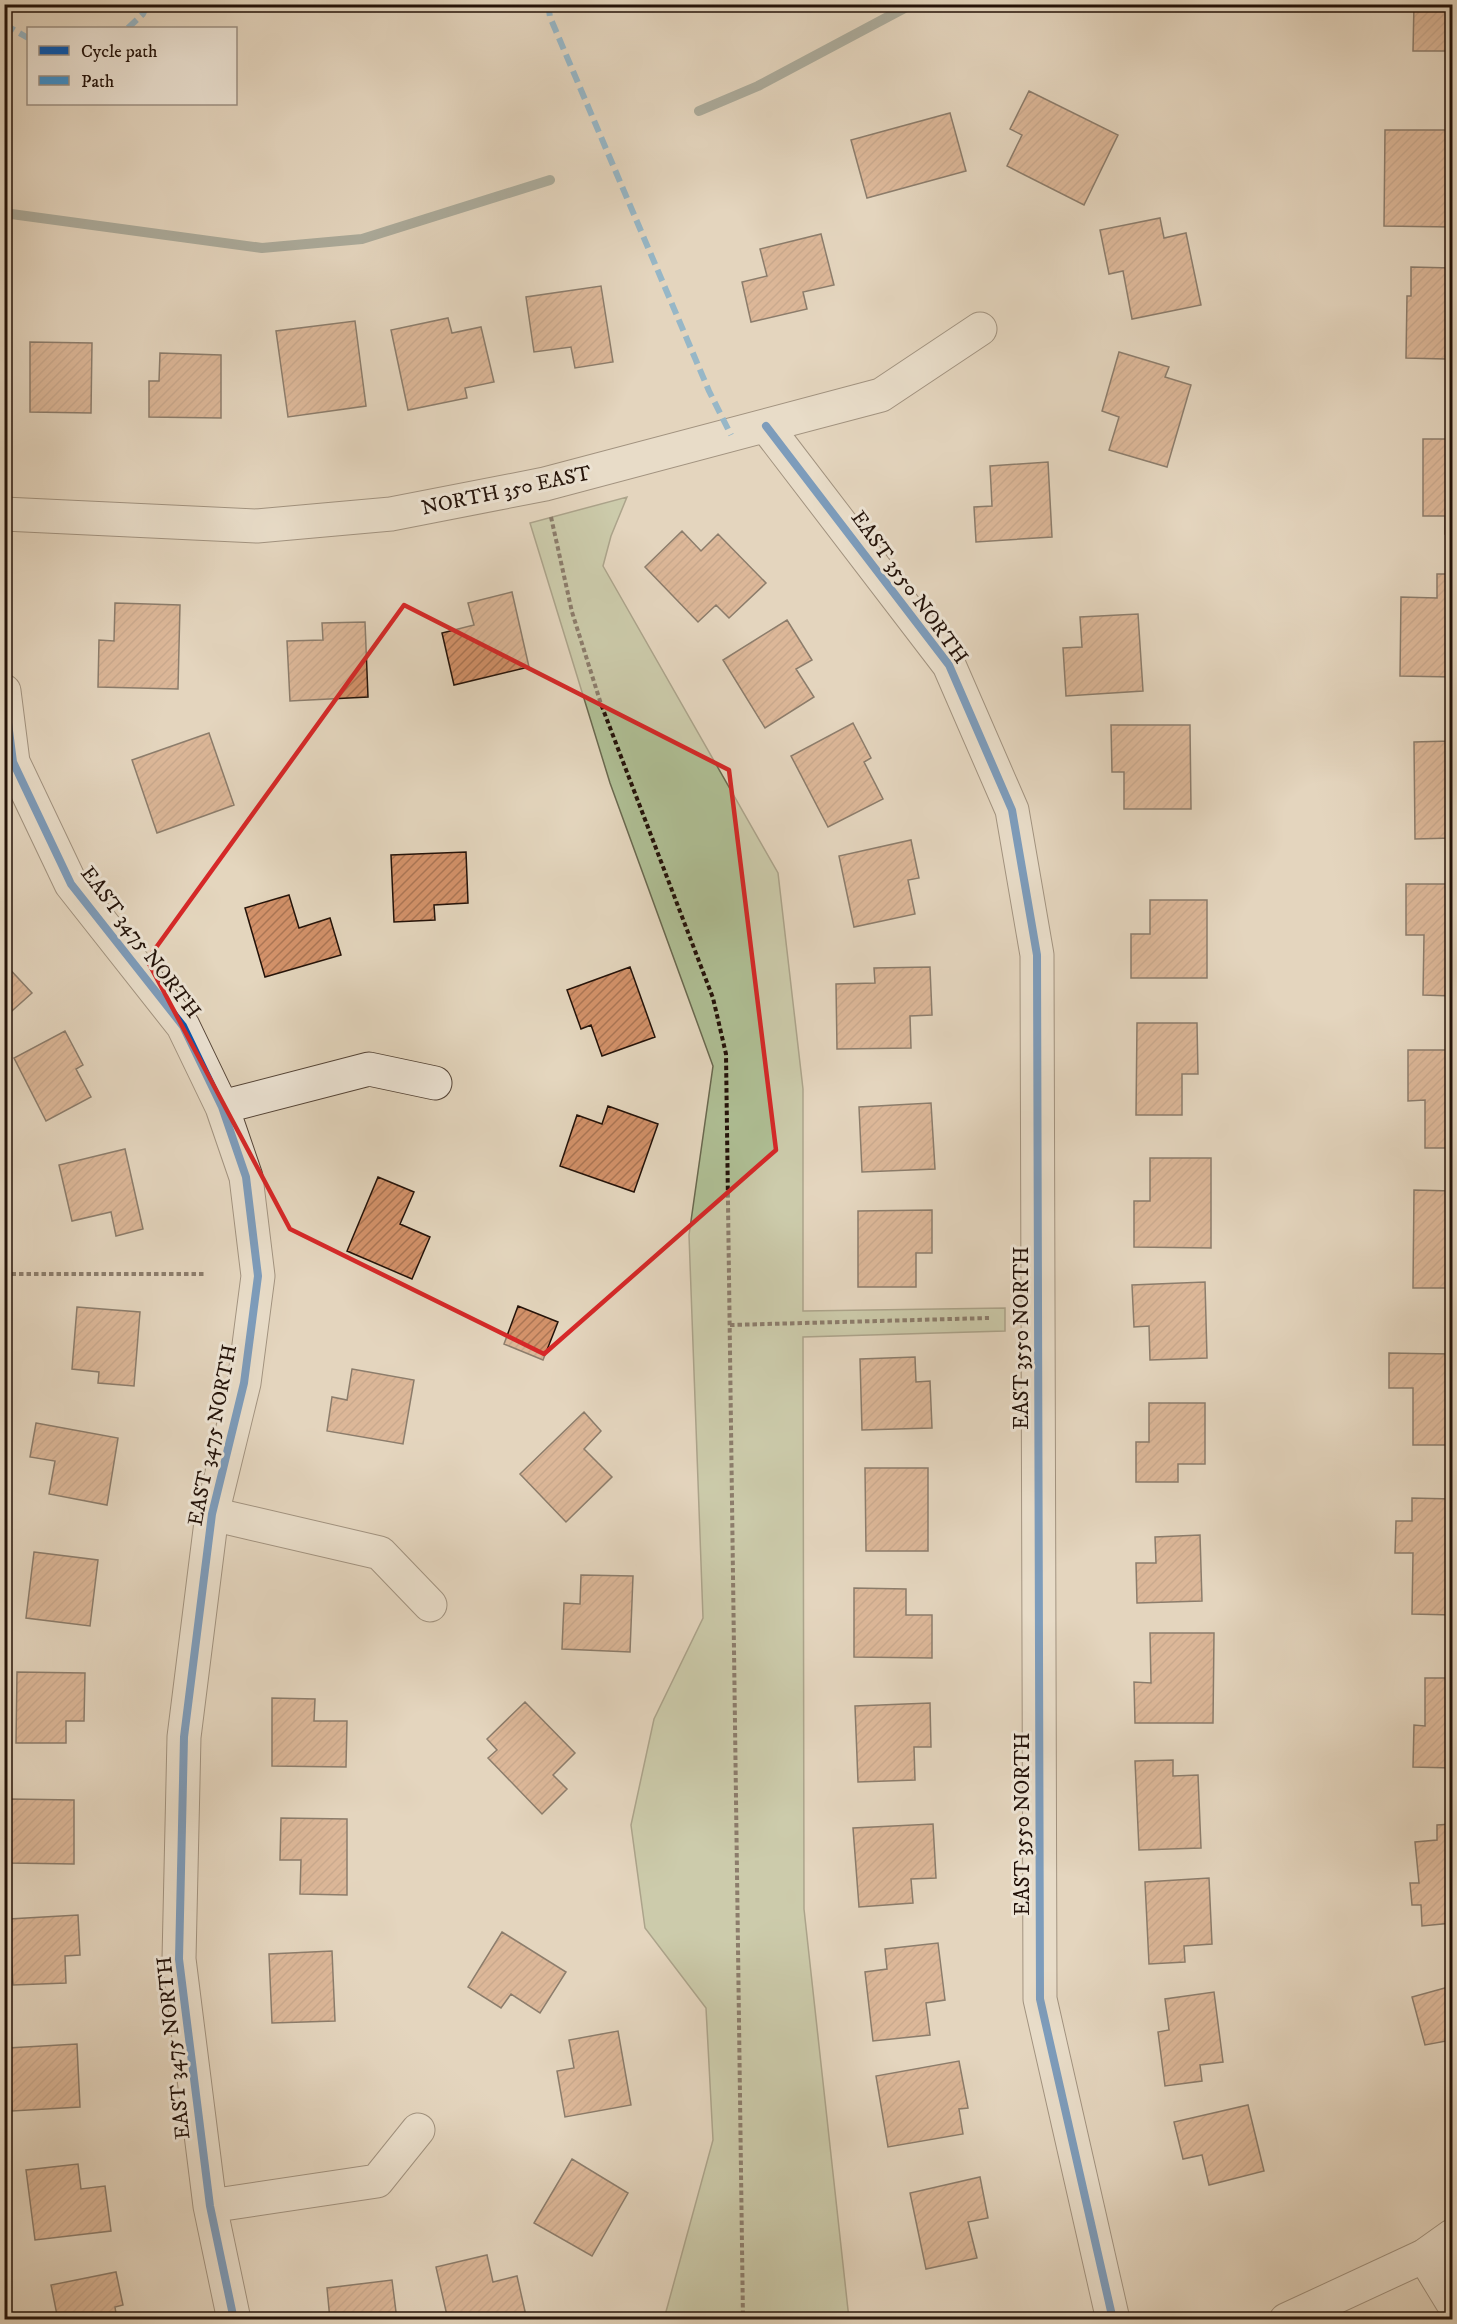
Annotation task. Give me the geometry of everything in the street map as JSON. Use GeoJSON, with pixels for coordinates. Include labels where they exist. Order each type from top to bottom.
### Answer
{"type":"FeatureCollection","features":[{"type":"Feature","properties":{"kind":"street","name":"NORTH 350 EAST"},"geometry":{"type":"LineString","coordinates":[[4,514],[257,525],[392,514],[544,484],[881,395],[980,329]]}},
{"type":"Feature","properties":{"kind":"street","name":"EAST 3550 NORTH"},"geometry":{"type":"LineString","coordinates":[[766,426],[949,665],[1012,810],[1037,955],[1040,1999],[1113,2319]]}},
{"type":"Feature","properties":{"kind":"street","name":"EAST 3475 NORTH"},"geometry":{"type":"LineString","coordinates":[[4,691],[13,762],[71,884],[183,1026],[222,1107],[246,1177],[258,1276],[244,1383],[212,1514],[184,1737],[179,1959],[210,2206],[234,2319]]}},
{"type":"Feature","properties":{"kind":"street"},"geometry":{"type":"LineString","coordinates":[[222,1107],[369,1069],[435,1083]]}},
{"type":"Feature","properties":{"kind":"street"},"geometry":{"type":"LineString","coordinates":[[212,1514],[380,1553],[430,1605]]}},
{"type":"Feature","properties":{"kind":"street"},"geometry":{"type":"LineString","coordinates":[[210,2206],[377,2181],[418,2130]]}},
{"type":"Feature","properties":{"kind":"street"},"geometry":{"type":"LineString","coordinates":[[1286,2319],[1424,2256],[1452,2236]]}},
{"type":"Feature","properties":{"kind":"street"},"geometry":{"type":"LineString","coordinates":[[1424,2256],[1452,2302]]}},
{"type":"Feature","properties":{"kind":"path"},"geometry":{"type":"LineString","coordinates":[[544,484],[572,612],[601,704],[713,998],[726,1054],[743,2319]]}},
{"type":"Feature","properties":{"kind":"path"},"geometry":{"type":"LineString","coordinates":[[4,1274],[206,1274]]}},
{"type":"Feature","properties":{"kind":"path"},"geometry":{"type":"LineString","coordinates":[[730,1325],[989,1318]]}},
{"type":"Feature","properties":{"kind":"highlighted area"},"geometry":{"type":"Polygon","coordinates":[[[404,605],[729,770],[776,1150],[544,1354],[290,1229],[147,960],[404,605]]]}},
{"type":"Feature","properties":{"kind":"green space"},"geometry":{"type":"Polygon","coordinates":[[[627,497],[611,536],[603,566],[778,873],[803,1089],[803,1311],[1005,1308],[1005,1331],[803,1337],[804,1909],[849,2319],[664,2319],[713,2140],[706,2008],[645,1928],[631,1825],[654,1719],[703,1618],[689,1235],[713,1066],[610,783],[530,523],[627,497]]]}},
{"type":"Feature","properties":{"kind":"building"},"geometry":{"type":"Polygon","coordinates":[[[1414,4],[1452,4],[1452,51],[1413,51],[1414,4]]]}},
{"type":"Feature","properties":{"kind":"building"},"geometry":{"type":"Polygon","coordinates":[[[1029,91],[1118,135],[1084,205],[1007,166],[1022,135],[1010,129],[1029,91]]]}},
{"type":"Feature","properties":{"kind":"building"},"geometry":{"type":"Polygon","coordinates":[[[950,113],[966,171],[867,198],[851,140],[950,113]]]}},
{"type":"Feature","properties":{"kind":"building"},"geometry":{"type":"Polygon","coordinates":[[[1385,130],[1450,130],[1449,135],[1452,135],[1452,227],[1384,226],[1385,130]]]}},
{"type":"Feature","properties":{"kind":"building"},"geometry":{"type":"Polygon","coordinates":[[[1160,218],[1164,238],[1186,233],[1201,305],[1132,319],[1123,271],[1109,274],[1100,230],[1160,218]]]}},
{"type":"Feature","properties":{"kind":"building"},"geometry":{"type":"Polygon","coordinates":[[[821,234],[834,285],[803,292],[807,309],[751,322],[742,282],[767,276],[760,249],[821,234]]]}},
{"type":"Feature","properties":{"kind":"building"},"geometry":{"type":"Polygon","coordinates":[[[1411,267],[1452,268],[1452,380],[1446,380],[1446,359],[1406,358],[1407,296],[1411,296],[1411,267]]]}},
{"type":"Feature","properties":{"kind":"building"},"geometry":{"type":"Polygon","coordinates":[[[601,286],[613,362],[575,368],[571,347],[534,352],[526,297],[601,286]]]}},
{"type":"Feature","properties":{"kind":"building"},"geometry":{"type":"Polygon","coordinates":[[[448,318],[452,333],[481,327],[494,382],[465,388],[467,398],[408,410],[391,330],[448,318]]]}},
{"type":"Feature","properties":{"kind":"building"},"geometry":{"type":"Polygon","coordinates":[[[355,321],[366,406],[288,417],[276,331],[355,321]]]}},
{"type":"Feature","properties":{"kind":"building"},"geometry":{"type":"Polygon","coordinates":[[[30,342],[92,343],[91,413],[30,412],[30,342]]]}},
{"type":"Feature","properties":{"kind":"building"},"geometry":{"type":"Polygon","coordinates":[[[1119,352],[1169,367],[1165,377],[1191,385],[1167,467],[1109,450],[1119,417],[1102,411],[1119,352]]]}},
{"type":"Feature","properties":{"kind":"building"},"geometry":{"type":"Polygon","coordinates":[[[160,353],[221,355],[221,418],[149,417],[149,381],[159,381],[160,353]]]}},
{"type":"Feature","properties":{"kind":"building"},"geometry":{"type":"Polygon","coordinates":[[[1423,439],[1452,439],[1452,534],[1445,534],[1445,516],[1423,516],[1423,439]]]}},
{"type":"Feature","properties":{"kind":"building"},"geometry":{"type":"Polygon","coordinates":[[[1048,462],[1052,537],[976,542],[974,507],[992,506],[990,466],[1048,462]]]}},
{"type":"Feature","properties":{"kind":"building"},"geometry":{"type":"Polygon","coordinates":[[[682,531],[701,551],[718,534],[766,583],[729,618],[716,605],[698,622],[645,567],[682,531]]]}},
{"type":"Feature","properties":{"kind":"building"},"geometry":{"type":"Polygon","coordinates":[[[1437,574],[1452,574],[1452,677],[1400,676],[1401,597],[1437,598],[1437,574]]]}},
{"type":"Feature","properties":{"kind":"building"},"geometry":{"type":"Polygon","coordinates":[[[512,592],[529,667],[454,685],[442,633],[474,625],[468,603],[512,592]]]}},
{"type":"Feature","properties":{"kind":"building"},"geometry":{"type":"Polygon","coordinates":[[[115,603],[180,605],[178,689],[98,687],[99,640],[114,641],[115,603]]]}},
{"type":"Feature","properties":{"kind":"building"},"geometry":{"type":"Polygon","coordinates":[[[1138,614],[1143,691],[1066,696],[1063,648],[1082,647],[1080,617],[1138,614]]]}},
{"type":"Feature","properties":{"kind":"building"},"geometry":{"type":"Polygon","coordinates":[[[787,620],[812,660],[796,669],[814,697],[765,728],[723,660],[787,620]]]}},
{"type":"Feature","properties":{"kind":"building"},"geometry":{"type":"Polygon","coordinates":[[[365,622],[368,697],[290,701],[287,641],[323,640],[322,623],[365,622]]]}},
{"type":"Feature","properties":{"kind":"building"},"geometry":{"type":"Polygon","coordinates":[[[853,723],[871,758],[864,762],[883,799],[828,827],[791,756],[853,723]]]}},
{"type":"Feature","properties":{"kind":"building"},"geometry":{"type":"Polygon","coordinates":[[[1451,723],[1452,838],[1415,839],[1414,742],[1451,741],[1451,723]]]}},
{"type":"Feature","properties":{"kind":"building"},"geometry":{"type":"Polygon","coordinates":[[[1111,725],[1190,725],[1191,809],[1124,809],[1124,772],[1112,772],[1111,725]]]}},
{"type":"Feature","properties":{"kind":"building"},"geometry":{"type":"Polygon","coordinates":[[[209,733],[234,805],[157,833],[132,760],[209,733]]]}},
{"type":"Feature","properties":{"kind":"building"},"geometry":{"type":"Polygon","coordinates":[[[911,840],[919,878],[908,880],[915,914],[854,927],[839,856],[911,840]]]}},
{"type":"Feature","properties":{"kind":"building"},"geometry":{"type":"Polygon","coordinates":[[[466,852],[468,903],[434,905],[435,920],[394,922],[391,855],[466,852]]]}},
{"type":"Feature","properties":{"kind":"building"},"geometry":{"type":"Polygon","coordinates":[[[1406,884],[1452,884],[1452,996],[1423,995],[1424,935],[1406,935],[1406,884]]]}},
{"type":"Feature","properties":{"kind":"building"},"geometry":{"type":"Polygon","coordinates":[[[289,895],[299,928],[330,918],[341,955],[265,977],[245,908],[289,895]]]}},
{"type":"Feature","properties":{"kind":"building"},"geometry":{"type":"Polygon","coordinates":[[[1150,900],[1207,900],[1207,978],[1131,978],[1131,934],[1150,934],[1150,900]]]}},
{"type":"Feature","properties":{"kind":"building"},"geometry":{"type":"Polygon","coordinates":[[[4,963],[32,993],[4,1018],[4,963]]]}},
{"type":"Feature","properties":{"kind":"building"},"geometry":{"type":"Polygon","coordinates":[[[630,967],[655,1037],[602,1056],[591,1025],[581,1029],[567,990],[630,967]]]}},
{"type":"Feature","properties":{"kind":"building"},"geometry":{"type":"Polygon","coordinates":[[[930,967],[932,1015],[910,1016],[911,1048],[837,1049],[836,984],[875,983],[874,968],[930,967]]]}},
{"type":"Feature","properties":{"kind":"building"},"geometry":{"type":"Polygon","coordinates":[[[1137,1023],[1197,1023],[1198,1074],[1182,1074],[1182,1115],[1136,1115],[1137,1023]]]}},
{"type":"Feature","properties":{"kind":"building"},"geometry":{"type":"Polygon","coordinates":[[[65,1031],[83,1065],[76,1069],[91,1097],[46,1121],[14,1058],[65,1031]]]}},
{"type":"Feature","properties":{"kind":"building"},"geometry":{"type":"Polygon","coordinates":[[[1408,1050],[1452,1050],[1452,1148],[1425,1148],[1425,1100],[1408,1101],[1408,1050]]]}},
{"type":"Feature","properties":{"kind":"building"},"geometry":{"type":"Polygon","coordinates":[[[931,1103],[935,1169],[862,1172],[859,1107],[931,1103]]]}},
{"type":"Feature","properties":{"kind":"building"},"geometry":{"type":"Polygon","coordinates":[[[608,1106],[658,1124],[634,1192],[560,1166],[577,1115],[602,1124],[608,1106]]]}},
{"type":"Feature","properties":{"kind":"building"},"geometry":{"type":"Polygon","coordinates":[[[125,1149],[143,1229],[116,1236],[111,1212],[72,1221],[59,1165],[125,1149]]]}},
{"type":"Feature","properties":{"kind":"building"},"geometry":{"type":"Polygon","coordinates":[[[1150,1158],[1211,1158],[1211,1248],[1134,1247],[1134,1201],[1150,1201],[1150,1158]]]}},
{"type":"Feature","properties":{"kind":"building"},"geometry":{"type":"Polygon","coordinates":[[[378,1177],[414,1192],[400,1224],[430,1237],[412,1279],[347,1251],[378,1177]]]}},
{"type":"Feature","properties":{"kind":"building"},"geometry":{"type":"Polygon","coordinates":[[[1414,1190],[1452,1191],[1452,1310],[1449,1310],[1450,1288],[1413,1288],[1414,1190]]]}},
{"type":"Feature","properties":{"kind":"building"},"geometry":{"type":"Polygon","coordinates":[[[932,1210],[932,1253],[916,1253],[916,1287],[858,1287],[858,1211],[932,1210]]]}},
{"type":"Feature","properties":{"kind":"building"},"geometry":{"type":"Polygon","coordinates":[[[1205,1282],[1207,1358],[1150,1360],[1149,1326],[1134,1327],[1132,1285],[1205,1282]]]}},
{"type":"Feature","properties":{"kind":"building"},"geometry":{"type":"Polygon","coordinates":[[[518,1306],[558,1322],[543,1360],[504,1344],[518,1306]]]}},
{"type":"Feature","properties":{"kind":"building"},"geometry":{"type":"Polygon","coordinates":[[[77,1307],[140,1312],[134,1386],[98,1383],[99,1372],[72,1369],[77,1307]]]}},
{"type":"Feature","properties":{"kind":"building"},"geometry":{"type":"Polygon","coordinates":[[[1389,1353],[1452,1354],[1452,1445],[1413,1445],[1413,1388],[1389,1388],[1389,1353]]]}},
{"type":"Feature","properties":{"kind":"building"},"geometry":{"type":"Polygon","coordinates":[[[915,1357],[916,1382],[930,1381],[932,1428],[862,1430],[860,1359],[915,1357]]]}},
{"type":"Feature","properties":{"kind":"building"},"geometry":{"type":"Polygon","coordinates":[[[352,1369],[414,1380],[403,1444],[327,1431],[332,1397],[347,1400],[352,1369]]]}},
{"type":"Feature","properties":{"kind":"building"},"geometry":{"type":"Polygon","coordinates":[[[1149,1403],[1205,1403],[1205,1464],[1178,1464],[1178,1482],[1136,1482],[1136,1442],[1149,1442],[1149,1403]]]}},
{"type":"Feature","properties":{"kind":"building"},"geometry":{"type":"Polygon","coordinates":[[[584,1412],[601,1431],[584,1449],[612,1477],[566,1522],[520,1474],[584,1412]]]}},
{"type":"Feature","properties":{"kind":"building"},"geometry":{"type":"Polygon","coordinates":[[[36,1423],[118,1438],[107,1505],[49,1494],[55,1461],[30,1457],[36,1423]]]}},
{"type":"Feature","properties":{"kind":"building"},"geometry":{"type":"Polygon","coordinates":[[[865,1468],[928,1468],[928,1551],[866,1551],[865,1468]]]}},
{"type":"Feature","properties":{"kind":"building"},"geometry":{"type":"Polygon","coordinates":[[[1412,1498],[1452,1499],[1452,1615],[1412,1614],[1413,1553],[1395,1553],[1396,1521],[1412,1521],[1412,1498]]]}},
{"type":"Feature","properties":{"kind":"building"},"geometry":{"type":"Polygon","coordinates":[[[1200,1535],[1202,1601],[1137,1603],[1136,1563],[1156,1563],[1155,1537],[1200,1535]]]}},
{"type":"Feature","properties":{"kind":"building"},"geometry":{"type":"Polygon","coordinates":[[[34,1552],[98,1560],[90,1626],[26,1618],[34,1552]]]}},
{"type":"Feature","properties":{"kind":"building"},"geometry":{"type":"Polygon","coordinates":[[[581,1575],[633,1576],[630,1652],[562,1649],[564,1603],[580,1604],[581,1575]]]}},
{"type":"Feature","properties":{"kind":"building"},"geometry":{"type":"Polygon","coordinates":[[[854,1588],[906,1589],[906,1615],[932,1615],[932,1658],[854,1657],[854,1588]]]}},
{"type":"Feature","properties":{"kind":"building"},"geometry":{"type":"Polygon","coordinates":[[[1150,1633],[1214,1633],[1213,1723],[1135,1723],[1134,1682],[1151,1683],[1150,1633]]]}},
{"type":"Feature","properties":{"kind":"building"},"geometry":{"type":"Polygon","coordinates":[[[1449,1650],[1452,1650],[1452,1768],[1413,1767],[1414,1725],[1425,1726],[1425,1678],[1449,1678],[1449,1650]]]}},
{"type":"Feature","properties":{"kind":"building"},"geometry":{"type":"Polygon","coordinates":[[[17,1672],[85,1673],[84,1721],[66,1721],[66,1743],[16,1743],[17,1672]]]}},
{"type":"Feature","properties":{"kind":"building"},"geometry":{"type":"Polygon","coordinates":[[[272,1698],[315,1699],[314,1721],[347,1721],[346,1767],[272,1766],[272,1698]]]}},
{"type":"Feature","properties":{"kind":"building"},"geometry":{"type":"Polygon","coordinates":[[[525,1702],[575,1753],[553,1775],[567,1789],[542,1814],[488,1758],[497,1750],[487,1739],[525,1702]]]}},
{"type":"Feature","properties":{"kind":"building"},"geometry":{"type":"Polygon","coordinates":[[[930,1703],[931,1747],[914,1747],[915,1780],[858,1782],[855,1706],[930,1703]]]}},
{"type":"Feature","properties":{"kind":"building"},"geometry":{"type":"Polygon","coordinates":[[[1173,1760],[1173,1776],[1198,1775],[1201,1848],[1139,1850],[1135,1761],[1173,1760]]]}},
{"type":"Feature","properties":{"kind":"building"},"geometry":{"type":"Polygon","coordinates":[[[10,1799],[74,1800],[74,1864],[9,1863],[10,1799]]]}},
{"type":"Feature","properties":{"kind":"building"},"geometry":{"type":"Polygon","coordinates":[[[281,1818],[347,1819],[347,1895],[300,1894],[301,1860],[280,1860],[281,1818]]]}},
{"type":"Feature","properties":{"kind":"building"},"geometry":{"type":"Polygon","coordinates":[[[933,1824],[936,1878],[911,1879],[913,1903],[859,1907],[853,1828],[933,1824]]]}},
{"type":"Feature","properties":{"kind":"building"},"geometry":{"type":"Polygon","coordinates":[[[1452,1824],[1452,1923],[1422,1926],[1421,1905],[1412,1905],[1410,1883],[1419,1883],[1415,1842],[1437,1840],[1437,1825],[1452,1824]]]}},
{"type":"Feature","properties":{"kind":"building"},"geometry":{"type":"Polygon","coordinates":[[[1209,1878],[1212,1944],[1184,1946],[1185,1962],[1149,1964],[1145,1882],[1209,1878]]]}},
{"type":"Feature","properties":{"kind":"building"},"geometry":{"type":"Polygon","coordinates":[[[78,1915],[80,1955],[65,1956],[66,1983],[13,1985],[9,1919],[78,1915]]]}},
{"type":"Feature","properties":{"kind":"building"},"geometry":{"type":"Polygon","coordinates":[[[502,1932],[566,1972],[540,2013],[511,1994],[501,2008],[468,1987],[502,1932]]]}},
{"type":"Feature","properties":{"kind":"building"},"geometry":{"type":"Polygon","coordinates":[[[938,1943],[945,2000],[926,2003],[930,2035],[873,2041],[865,1972],[887,1969],[885,1949],[938,1943]]]}},
{"type":"Feature","properties":{"kind":"building"},"geometry":{"type":"Polygon","coordinates":[[[332,1951],[335,2021],[272,2023],[269,1954],[332,1951]]]}},
{"type":"Feature","properties":{"kind":"building"},"geometry":{"type":"Polygon","coordinates":[[[1452,1986],[1452,2040],[1425,2045],[1412,1997],[1452,1986]]]}},
{"type":"Feature","properties":{"kind":"building"},"geometry":{"type":"Polygon","coordinates":[[[1214,1992],[1223,2062],[1200,2065],[1202,2081],[1165,2086],[1158,2032],[1169,2030],[1165,1999],[1214,1992]]]}},
{"type":"Feature","properties":{"kind":"building"},"geometry":{"type":"Polygon","coordinates":[[[618,2031],[631,2105],[565,2117],[557,2071],[574,2068],[569,2040],[618,2031]]]}},
{"type":"Feature","properties":{"kind":"building"},"geometry":{"type":"Polygon","coordinates":[[[77,2044],[80,2107],[12,2111],[8,2048],[77,2044]]]}},
{"type":"Feature","properties":{"kind":"building"},"geometry":{"type":"Polygon","coordinates":[[[959,2061],[968,2108],[959,2109],[963,2134],[888,2147],[876,2076],[959,2061]]]}},
{"type":"Feature","properties":{"kind":"building"},"geometry":{"type":"Polygon","coordinates":[[[1248,2105],[1264,2171],[1209,2185],[1202,2155],[1183,2159],[1174,2122],[1248,2105]]]}},
{"type":"Feature","properties":{"kind":"building"},"geometry":{"type":"Polygon","coordinates":[[[572,2159],[628,2193],[592,2256],[534,2223],[572,2159]]]}},
{"type":"Feature","properties":{"kind":"building"},"geometry":{"type":"Polygon","coordinates":[[[78,2164],[81,2189],[105,2186],[111,2231],[35,2240],[26,2170],[78,2164]]]}},
{"type":"Feature","properties":{"kind":"building"},"geometry":{"type":"Polygon","coordinates":[[[980,2177],[988,2218],[968,2222],[977,2258],[926,2269],[910,2193],[980,2177]]]}},
{"type":"Feature","properties":{"kind":"building"},"geometry":{"type":"Polygon","coordinates":[[[487,2255],[493,2282],[517,2276],[527,2320],[448,2320],[436,2267],[487,2255]]]}},
{"type":"Feature","properties":{"kind":"building"},"geometry":{"type":"Polygon","coordinates":[[[116,2272],[123,2305],[115,2307],[117,2320],[58,2320],[51,2285],[116,2272]]]}},
{"type":"Feature","properties":{"kind":"building"},"geometry":{"type":"Polygon","coordinates":[[[392,2280],[397,2320],[330,2320],[327,2288],[392,2280]]]}},
{"type":"Feature","properties":{"kind":"waterway"},"geometry":{"type":"LineString","coordinates":[[699,111],[758,86],[912,4]]}},
{"type":"Feature","properties":{"kind":"waterway"},"geometry":{"type":"LineString","coordinates":[[4,213],[262,248],[362,239],[550,180]]}},
{"type":"Feature","properties":{"kind":"marked path"},"geometry":{"type":"LineString","coordinates":[[129,27],[143,14],[148,4]]}},
{"type":"Feature","properties":{"kind":"marked path"},"geometry":{"type":"LineString","coordinates":[[548,4],[550,17],[709,391],[731,435]]}},
{"type":"Feature","properties":{"kind":"marked path"},"geometry":{"type":"LineString","coordinates":[[4,24],[27,37]]}},
{"type":"Feature","properties":{"kind":"cycle path"},"geometry":{"type":"LineString","coordinates":[[766,426],[949,665],[1012,810],[1037,955],[1040,1999],[1113,2320]]}},
{"type":"Feature","properties":{"kind":"cycle path"},"geometry":{"type":"LineString","coordinates":[[4,691],[13,762],[71,884],[183,1026],[222,1107],[246,1177],[258,1276],[244,1383],[212,1514],[184,1737],[179,1959],[210,2206],[234,2320]]}}]}
